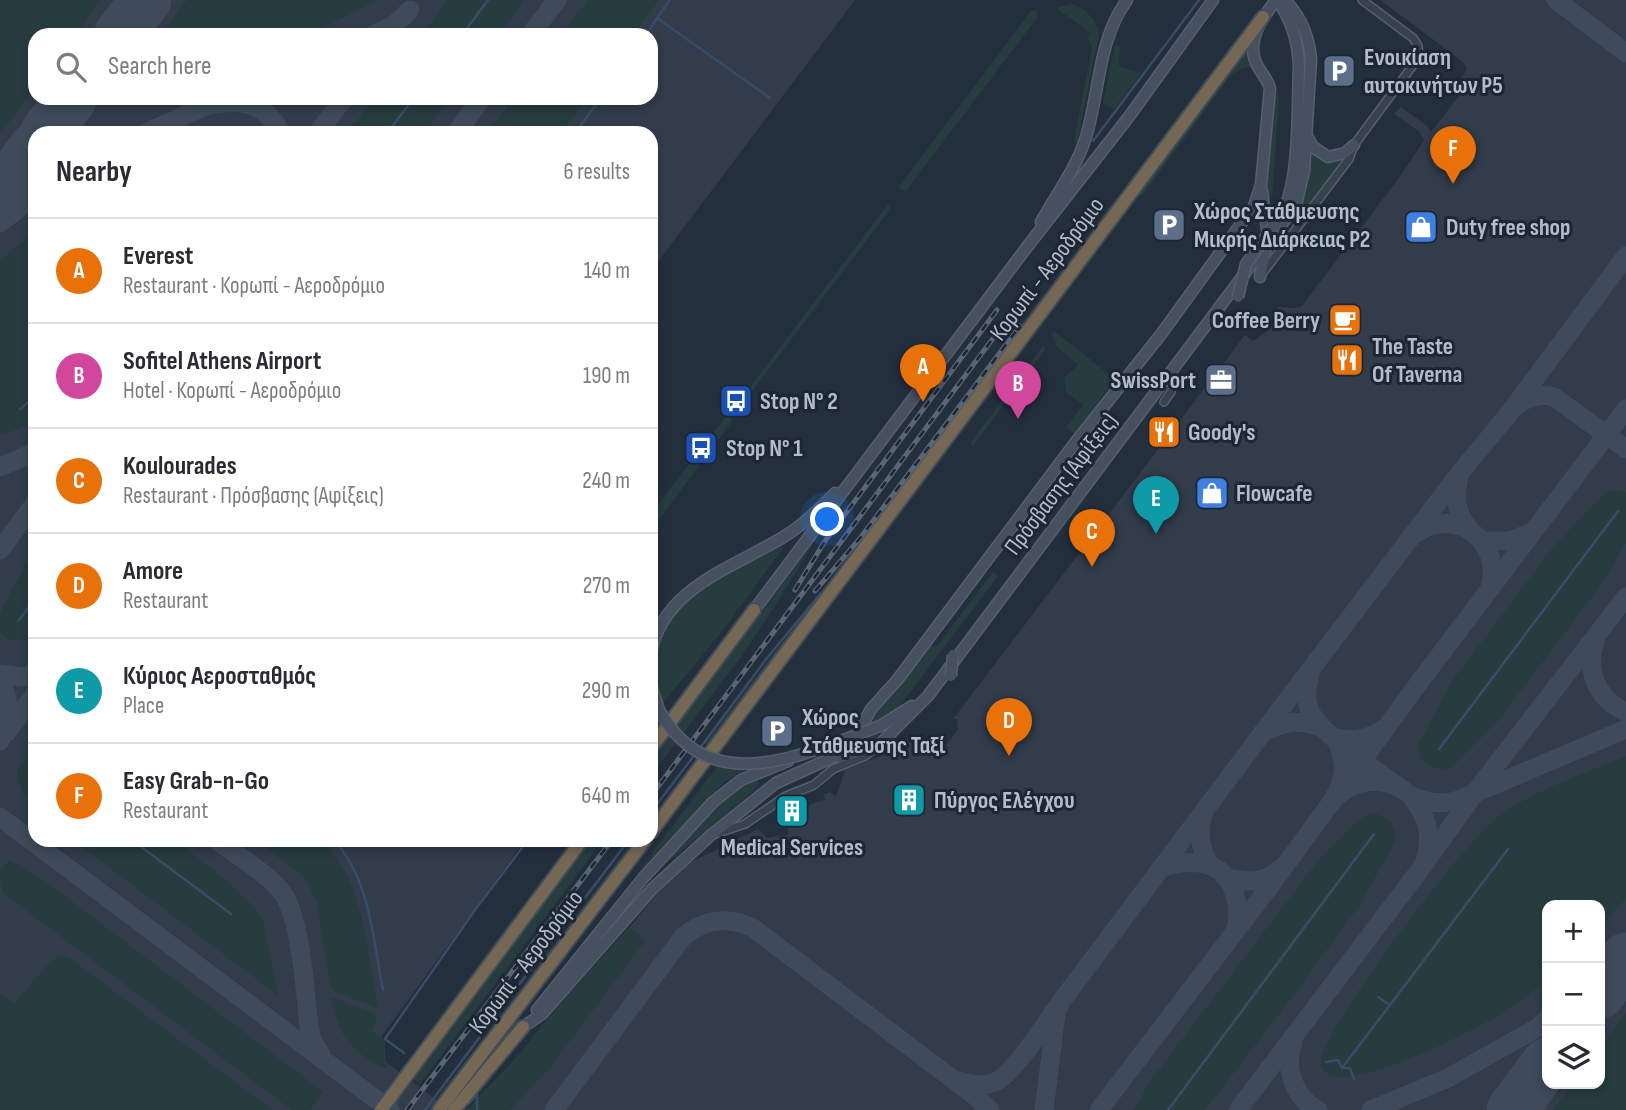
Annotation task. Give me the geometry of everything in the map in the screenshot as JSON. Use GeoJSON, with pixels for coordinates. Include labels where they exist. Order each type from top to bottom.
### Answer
{"type":"FeatureCollection","features":[{"type":"Feature","properties":{"kind":"highway","name":"Κορωπί - Αεροδρόμιο"},"geometry":{"type":"LineString","coordinates":[[658,823],[1263,18]]}},
{"type":"Feature","properties":{"kind":"highway","name":"Κορωπί - Αεροδρόμιο"},"geometry":{"type":"LineString","coordinates":[[658,739],[754,610]]}},
{"type":"Feature","properties":{"kind":"highway","name":"Κορωπί - Αεροδρόμιο"},"geometry":{"type":"LineString","coordinates":[[381,1110],[577,847]]}},
{"type":"Feature","properties":{"kind":"highway","name":"Κορωπί - Αεροδρόμιο"},"geometry":{"type":"LineString","coordinates":[[439,1110],[640,847]]}},
{"type":"Feature","properties":{"kind":"highway"},"geometry":{"type":"LineString","coordinates":[[454,1110],[523,1027]]}},
{"type":"Feature","properties":{"kind":"street"},"geometry":{"type":"LineString","coordinates":[[1027,247],[1068,178],[1084,142],[1108,37],[1127,0]]}},
{"type":"Feature","properties":{"kind":"street","name":"Κορωπί - Αεροδρόμιο"},"geometry":{"type":"LineString","coordinates":[[754,610],[1027,247],[1128,118],[1213,0]]}},
{"type":"Feature","properties":{"kind":"street"},"geometry":{"type":"LineString","coordinates":[[523,1027],[644,877],[713,802],[731,787],[761,770],[880,726],[914,705],[1246,264],[1286,206],[1293,177],[1299,52],[1293,26],[1277,0]]}},
{"type":"Feature","properties":{"kind":"street","name":"Κορωπί - Αεροδρόμιο"},"geometry":{"type":"LineString","coordinates":[[1263,18],[1277,0]]}},
{"type":"Feature","properties":{"kind":"street"},"geometry":{"type":"LineString","coordinates":[[1285,0],[1300,18],[1310,51],[1307,135],[1313,148],[1328,157],[1345,153],[1354,145],[1416,64],[1420,54],[1413,38],[1362,0]]}},
{"type":"Feature","properties":{"kind":"street"},"geometry":{"type":"LineString","coordinates":[[523,1027],[542,1014],[653,888],[710,835],[776,783],[840,754],[855,740],[872,709],[898,679],[1078,439],[1162,333],[1254,206],[1261,185],[1270,88],[1257,66],[1252,49],[1254,37],[1263,18]]}},
{"type":"Feature","properties":{"kind":"street","name":"Πρόσβασης (Αφίξεις)"},"geometry":{"type":"LineString","coordinates":[[820,764],[879,745],[928,696],[1296,205],[1301,190],[1307,135]]}},
{"type":"Feature","properties":{"kind":"street"},"geometry":{"type":"LineString","coordinates":[[1260,277],[1349,159],[1354,145]]}},
{"type":"Feature","properties":{"kind":"street"},"geometry":{"type":"LineString","coordinates":[[1260,277],[1268,243],[1267,217],[1261,185]]}},
{"type":"Feature","properties":{"kind":"street"},"geometry":{"type":"LineString","coordinates":[[1238,297],[1246,264]]}},
{"type":"Feature","properties":{"kind":"street"},"geometry":{"type":"LineString","coordinates":[[1164,402],[1171,392]]}},
{"type":"Feature","properties":{"kind":"street"},"geometry":{"type":"LineString","coordinates":[[658,632],[680,599],[721,571],[788,535],[833,496],[861,466]]}},
{"type":"Feature","properties":{"kind":"street"},"geometry":{"type":"LineString","coordinates":[[951,676],[953,655]]}},
{"type":"Feature","properties":{"kind":"street"},"geometry":{"type":"LineString","coordinates":[[658,707],[673,732],[683,742],[718,761],[758,765],[820,749]]}},
{"type":"Feature","properties":{"kind":"street"},"geometry":{"type":"LineString","coordinates":[[710,835],[745,824],[786,796],[814,785],[833,769],[865,756],[879,745]]}},
{"type":"Feature","properties":{"kind":"shaded area"},"geometry":{"type":"Polygon","coordinates":[[[0,0],[855,0],[658,262],[658,126],[28,126],[28,847],[520,847],[381,1037],[385,1040],[385,1061],[450,1110],[0,1110],[0,0]]]}},
{"type":"Feature","properties":{"kind":"shaded area"},"geometry":{"type":"Polygon","coordinates":[[[1380,0],[1626,0],[1626,1110],[467,1110],[516,1058],[656,895],[687,864],[758,829],[767,838],[789,834],[785,814],[809,810],[808,806],[825,800],[824,794],[830,792],[836,797],[845,770],[886,754],[898,744],[901,746],[907,739],[917,737],[940,753],[958,729],[957,719],[953,719],[1245,335],[1253,341],[1266,332],[1266,321],[1278,307],[1302,306],[1398,179],[1424,141],[1420,132],[1394,114],[1401,107],[1431,132],[1462,92],[1456,87],[1467,69],[1462,61],[1380,0]]]}},
{"type":"Feature","properties":{"kind":"green space"},"geometry":{"type":"Polygon","coordinates":[[[0,0],[101,0],[80,28],[28,28],[28,97],[0,134],[0,0]]]}},
{"type":"Feature","properties":{"kind":"green space"},"geometry":{"type":"Polygon","coordinates":[[[187,0],[377,0],[322,28],[165,28],[187,0]]]}},
{"type":"Feature","properties":{"kind":"green space"},"geometry":{"type":"Polygon","coordinates":[[[448,0],[524,0],[503,28],[427,28],[448,0]]]}},
{"type":"Feature","properties":{"kind":"green space"},"geometry":{"type":"Polygon","coordinates":[[[588,0],[659,0],[639,28],[566,28],[588,0]]]}},
{"type":"Feature","properties":{"kind":"green space"},"geometry":{"type":"Polygon","coordinates":[[[1071,4],[1090,15],[1099,35],[1077,143],[1074,142],[1092,47],[1087,37],[1090,32],[1058,10],[1058,7],[1071,4]]]}},
{"type":"Feature","properties":{"kind":"green space"},"geometry":{"type":"Polygon","coordinates":[[[1031,11],[1037,11],[1037,18],[906,191],[898,188],[1031,11]]]}},
{"type":"Feature","properties":{"kind":"green space"},"geometry":{"type":"Polygon","coordinates":[[[1115,44],[1120,46],[1119,66],[1141,73],[1114,109],[1103,103],[1115,44]]]}},
{"type":"Feature","properties":{"kind":"green space"},"geometry":{"type":"Polygon","coordinates":[[[1249,45],[1253,66],[1242,68],[1231,75],[1142,196],[1138,193],[1249,45]]]}},
{"type":"Feature","properties":{"kind":"green space"},"geometry":{"type":"Polygon","coordinates":[[[1272,83],[1279,97],[1272,197],[1267,197],[1272,83]]]}},
{"type":"Feature","properties":{"kind":"green space"},"geometry":{"type":"Polygon","coordinates":[[[369,105],[446,105],[429,126],[353,126],[369,105]]]}},
{"type":"Feature","properties":{"kind":"green space"},"geometry":{"type":"Polygon","coordinates":[[[509,105],[582,105],[566,126],[493,126],[509,105]]]}},
{"type":"Feature","properties":{"kind":"green space"},"geometry":{"type":"Polygon","coordinates":[[[1309,149],[1326,159],[1345,157],[1298,219],[1309,149]]]}},
{"type":"Feature","properties":{"kind":"green space"},"geometry":{"type":"Polygon","coordinates":[[[888,204],[891,208],[747,398],[744,395],[888,204]]]}},
{"type":"Feature","properties":{"kind":"green space"},"geometry":{"type":"Polygon","coordinates":[[[28,237],[28,425],[0,435],[0,261],[28,237]]]}},
{"type":"Feature","properties":{"kind":"green space"},"geometry":{"type":"Polygon","coordinates":[[[1054,331],[1115,379],[1074,434],[1066,427],[1083,405],[1064,390],[1064,378],[1078,365],[1055,345],[1051,335],[1054,331]]]}},
{"type":"Feature","properties":{"kind":"green space"},"geometry":{"type":"Polygon","coordinates":[[[1044,345],[1045,350],[973,446],[970,443],[1044,345]]]}},
{"type":"Feature","properties":{"kind":"green space"},"geometry":{"type":"Polygon","coordinates":[[[727,415],[732,418],[731,423],[658,521],[658,505],[727,415]]]}},
{"type":"Feature","properties":{"kind":"green space"},"geometry":{"type":"Polygon","coordinates":[[[1614,490],[1626,492],[1626,542],[1604,581],[1497,722],[1455,764],[1444,770],[1429,766],[1421,759],[1418,745],[1453,680],[1554,546],[1605,493],[1614,490]]]}},
{"type":"Feature","properties":{"kind":"green space"},"geometry":{"type":"Polygon","coordinates":[[[820,533],[741,657],[658,767],[658,749],[820,533]]]}},
{"type":"Feature","properties":{"kind":"green space"},"geometry":{"type":"Polygon","coordinates":[[[780,547],[783,548],[720,634],[662,704],[658,691],[658,641],[666,625],[684,605],[730,573],[780,547]]]}},
{"type":"Feature","properties":{"kind":"green space"},"geometry":{"type":"Polygon","coordinates":[[[28,560],[28,640],[8,640],[0,632],[3,606],[28,560]]]}},
{"type":"Feature","properties":{"kind":"green space"},"geometry":{"type":"Polygon","coordinates":[[[851,561],[710,746],[704,743],[823,590],[851,561]]]}},
{"type":"Feature","properties":{"kind":"green space"},"geometry":{"type":"Polygon","coordinates":[[[993,572],[998,576],[874,740],[851,751],[877,707],[890,695],[929,645],[938,645],[993,572]]]}},
{"type":"Feature","properties":{"kind":"green space"},"geometry":{"type":"Polygon","coordinates":[[[1626,756],[1626,898],[1605,922],[1605,900],[1542,900],[1542,983],[1527,996],[1467,1032],[1406,1060],[1348,1076],[1329,1074],[1321,1062],[1327,1044],[1344,1013],[1431,893],[1460,857],[1501,814],[1562,782],[1626,756]]]}},
{"type":"Feature","properties":{"kind":"green space"},"geometry":{"type":"Polygon","coordinates":[[[28,759],[28,797],[17,778],[20,766],[28,759]]]}},
{"type":"Feature","properties":{"kind":"green space"},"geometry":{"type":"Polygon","coordinates":[[[718,765],[746,769],[724,782],[638,872],[718,765]]]}},
{"type":"Feature","properties":{"kind":"green space"},"geometry":{"type":"Polygon","coordinates":[[[756,778],[759,784],[757,788],[664,865],[660,862],[727,793],[756,778]]]}},
{"type":"Feature","properties":{"kind":"green space"},"geometry":{"type":"Polygon","coordinates":[[[1369,814],[1380,815],[1389,821],[1394,829],[1395,841],[1361,903],[1205,1110],[1134,1110],[1149,1083],[1318,861],[1356,822],[1369,814]]]}},
{"type":"Feature","properties":{"kind":"green space"},"geometry":{"type":"Polygon","coordinates":[[[82,847],[183,847],[221,876],[257,910],[263,922],[278,995],[82,847]]]}},
{"type":"Feature","properties":{"kind":"green space"},"geometry":{"type":"Polygon","coordinates":[[[266,847],[328,847],[337,858],[348,877],[362,919],[378,1008],[336,992],[330,986],[317,903],[301,875],[266,847]]]}},
{"type":"Feature","properties":{"kind":"green space"},"geometry":{"type":"Polygon","coordinates":[[[584,847],[598,847],[420,1084],[412,1078],[584,847]]]}},
{"type":"Feature","properties":{"kind":"green space"},"geometry":{"type":"Polygon","coordinates":[[[628,847],[635,847],[443,1097],[439,1095],[544,961],[548,950],[553,948],[628,847]]]}},
{"type":"Feature","properties":{"kind":"green space"},"geometry":{"type":"Polygon","coordinates":[[[9,860],[46,882],[323,1092],[310,1110],[292,1110],[2,892],[0,872],[9,860]]]}},
{"type":"Feature","properties":{"kind":"green space"},"geometry":{"type":"Polygon","coordinates":[[[629,927],[645,941],[550,1067],[510,1110],[467,1110],[516,1058],[629,927]]]}},
{"type":"Feature","properties":{"kind":"green space"},"geometry":{"type":"Polygon","coordinates":[[[68,957],[272,1110],[0,1110],[0,993],[14,1004],[52,960],[68,957]]]}},
{"type":"Feature","properties":{"kind":"green space"},"geometry":{"type":"Polygon","coordinates":[[[331,999],[374,1013],[376,1023],[371,1030],[385,1040],[384,1062],[388,1065],[386,1069],[348,1042],[339,1024],[331,999]]]}},
{"type":"Feature","properties":{"kind":"green space"},"geometry":{"type":"Polygon","coordinates":[[[1626,1013],[1626,1110],[1553,1110],[1569,1089],[1605,1089],[1605,1041],[1626,1013]]]}},
{"type":"Feature","properties":{"kind":"waterway"},"geometry":{"type":"LineString","coordinates":[[467,28],[488,0]]}},
{"type":"Feature","properties":{"kind":"waterway"},"geometry":{"type":"LineString","coordinates":[[657,18],[670,0]]}},
{"type":"Feature","properties":{"kind":"waterway"},"geometry":{"type":"LineString","coordinates":[[1093,141],[1199,0]]}},
{"type":"Feature","properties":{"kind":"waterway"},"geometry":{"type":"LineString","coordinates":[[651,28],[657,18],[770,98]]}},
{"type":"Feature","properties":{"kind":"waterway"},"geometry":{"type":"LineString","coordinates":[[392,126],[409,105]]}},
{"type":"Feature","properties":{"kind":"waterway"},"geometry":{"type":"LineString","coordinates":[[580,126],[596,105]]}},
{"type":"Feature","properties":{"kind":"waterway"},"geometry":{"type":"LineString","coordinates":[[20,409],[28,403]]}},
{"type":"Feature","properties":{"kind":"waterway"},"geometry":{"type":"LineString","coordinates":[[1439,749],[1618,511]]}},
{"type":"Feature","properties":{"kind":"waterway"},"geometry":{"type":"LineString","coordinates":[[700,748],[767,658],[821,593]]}},
{"type":"Feature","properties":{"kind":"waterway"},"geometry":{"type":"LineString","coordinates":[[19,620],[28,608]]}},
{"type":"Feature","properties":{"kind":"waterway"},"geometry":{"type":"LineString","coordinates":[[658,803],[696,753]]}},
{"type":"Feature","properties":{"kind":"waterway"},"geometry":{"type":"LineString","coordinates":[[1168,1110],[1374,834]]}},
{"type":"Feature","properties":{"kind":"waterway"},"geometry":{"type":"LineString","coordinates":[[141,847],[231,914]]}},
{"type":"Feature","properties":{"kind":"waterway"},"geometry":{"type":"LineString","coordinates":[[339,847],[363,891],[383,990]]}},
{"type":"Feature","properties":{"kind":"waterway"},"geometry":{"type":"LineString","coordinates":[[404,1053],[385,1039],[523,847]]}},
{"type":"Feature","properties":{"kind":"waterway"},"geometry":{"type":"LineString","coordinates":[[425,1110],[624,847]]}},
{"type":"Feature","properties":{"kind":"waterway"},"geometry":{"type":"LineString","coordinates":[[1390,1005],[1508,849]]}},
{"type":"Feature","properties":{"kind":"waterway"},"geometry":{"type":"LineString","coordinates":[[1342,1068],[1390,1005],[1378,997]]}},
{"type":"Feature","properties":{"kind":"waterway"},"geometry":{"type":"LineString","coordinates":[[1326,1062],[1338,1060],[1342,1068],[1350,1068],[1354,1079]]}},
{"type":"Feature","properties":{"kind":"waterway"},"geometry":{"type":"LineString","coordinates":[[462,1110],[477,1095],[477,1110]]}},
{"type":"Feature","properties":{"kind":"taxiway"},"geometry":{"type":"LineString","coordinates":[[535,28],[557,0]]}},
{"type":"Feature","properties":{"kind":"taxiway"},"geometry":{"type":"LineString","coordinates":[[1556,0],[1626,53]]}},
{"type":"Feature","properties":{"kind":"taxiway"},"geometry":{"type":"LineString","coordinates":[[388,28],[410,10]]}},
{"type":"Feature","properties":{"kind":"taxiway"},"geometry":{"type":"LineString","coordinates":[[161,126],[207,105]]}},
{"type":"Feature","properties":{"kind":"taxiway"},"geometry":{"type":"LineString","coordinates":[[205,106],[213,105]]}},
{"type":"Feature","properties":{"kind":"taxiway"},"geometry":{"type":"LineString","coordinates":[[251,105],[267,114],[277,126]]}},
{"type":"Feature","properties":{"kind":"taxiway"},"geometry":{"type":"LineString","coordinates":[[323,126],[339,105]]}},
{"type":"Feature","properties":{"kind":"taxiway"},"geometry":{"type":"LineString","coordinates":[[461,126],[477,105]]}},
{"type":"Feature","properties":{"kind":"taxiway"},"geometry":{"type":"LineString","coordinates":[[0,223],[28,201]]}},
{"type":"Feature","properties":{"kind":"taxiway"},"geometry":{"type":"LineString","coordinates":[[1060,1003],[1626,256]]}},
{"type":"Feature","properties":{"kind":"taxiway"},"geometry":{"type":"LineString","coordinates":[[1514,408],[1533,397],[1554,397],[1626,449]]}},
{"type":"Feature","properties":{"kind":"taxiway"},"geometry":{"type":"LineString","coordinates":[[1099,1110],[1626,409]]}},
{"type":"Feature","properties":{"kind":"taxiway"},"geometry":{"type":"LineString","coordinates":[[0,467],[28,455]]}},
{"type":"Feature","properties":{"kind":"taxiway"},"geometry":{"type":"LineString","coordinates":[[1459,476],[1458,506],[1472,532]]}},
{"type":"Feature","properties":{"kind":"taxiway"},"geometry":{"type":"LineString","coordinates":[[0,550],[28,512]]}},
{"type":"Feature","properties":{"kind":"taxiway"},"geometry":{"type":"LineString","coordinates":[[1417,533],[1432,525],[1447,523],[1461,526],[1473,533],[1490,556],[1490,588]]}},
{"type":"Feature","properties":{"kind":"taxiway"},"geometry":{"type":"LineString","coordinates":[[1483,541],[1510,541],[1532,532]]}},
{"type":"Feature","properties":{"kind":"taxiway"},"geometry":{"type":"LineString","coordinates":[[1238,1110],[1483,782],[1626,597]]}},
{"type":"Feature","properties":{"kind":"taxiway"},"geometry":{"type":"LineString","coordinates":[[1595,642],[1592,663],[1596,683],[1608,700],[1626,712]]}},
{"type":"Feature","properties":{"kind":"taxiway"},"geometry":{"type":"LineString","coordinates":[[1311,671],[1307,703],[1318,723],[1342,745],[1411,796],[1428,801],[1456,801],[1626,729]]}},
{"type":"Feature","properties":{"kind":"taxiway"},"geometry":{"type":"LineString","coordinates":[[0,674],[28,676]]}},
{"type":"Feature","properties":{"kind":"taxiway"},"geometry":{"type":"LineString","coordinates":[[0,680],[9,710],[7,726],[0,741]]}},
{"type":"Feature","properties":{"kind":"taxiway"},"geometry":{"type":"LineString","coordinates":[[7,732],[28,704]]}},
{"type":"Feature","properties":{"kind":"taxiway"},"geometry":{"type":"LineString","coordinates":[[1263,732],[1292,722],[1322,728]]}},
{"type":"Feature","properties":{"kind":"taxiway"},"geometry":{"type":"LineString","coordinates":[[1383,729],[1360,739],[1336,738],[1343,770],[1332,801],[1361,783],[1378,782],[1395,786]]}},
{"type":"Feature","properties":{"kind":"taxiway"},"geometry":{"type":"LineString","coordinates":[[1411,796],[1421,810],[1427,826],[1429,842],[1425,860]]}},
{"type":"Feature","properties":{"kind":"taxiway"},"geometry":{"type":"LineString","coordinates":[[1203,814],[1201,841],[1210,865]]}},
{"type":"Feature","properties":{"kind":"taxiway"},"geometry":{"type":"LineString","coordinates":[[0,817],[28,838]]}},
{"type":"Feature","properties":{"kind":"taxiway"},"geometry":{"type":"LineString","coordinates":[[40,847],[390,1110]]}},
{"type":"Feature","properties":{"kind":"taxiway"},"geometry":{"type":"LineString","coordinates":[[226,847],[266,876],[287,901],[297,934],[312,1040],[321,1055]]}},
{"type":"Feature","properties":{"kind":"taxiway"},"geometry":{"type":"LineString","coordinates":[[1163,867],[1197,863],[1208,865],[1225,875],[1237,903],[1235,932]]}},
{"type":"Feature","properties":{"kind":"taxiway"},"geometry":{"type":"LineString","coordinates":[[1225,877],[1254,881],[1280,869]]}},
{"type":"Feature","properties":{"kind":"taxiway"},"geometry":{"type":"LineString","coordinates":[[554,1110],[683,937],[699,926],[716,921],[734,922],[753,928],[990,1110]]}},
{"type":"Feature","properties":{"kind":"taxiway"},"geometry":{"type":"LineString","coordinates":[[1605,971],[1626,950]]}},
{"type":"Feature","properties":{"kind":"taxiway"},"geometry":{"type":"LineString","coordinates":[[959,1081],[988,1084],[1005,1075],[1060,1003],[1056,1013],[1044,1110]]}},
{"type":"Feature","properties":{"kind":"taxiway"},"geometry":{"type":"LineString","coordinates":[[1371,1110],[1448,1078],[1542,1024]]}},
{"type":"Feature","properties":{"kind":"taxiway"},"geometry":{"type":"LineString","coordinates":[[1293,1043],[1289,1062],[1293,1081],[1303,1098],[1318,1110]]}},
{"type":"Feature","properties":{"kind":"runway"},"geometry":{"type":"LineString","coordinates":[[124,28],[146,0]]}},
{"type":"Feature","properties":{"kind":"runway"},"geometry":{"type":"LineString","coordinates":[[50,126],[67,105]]}},
{"type":"Feature","properties":{"kind":"runway"},"geometry":{"type":"LineString","coordinates":[[0,193],[28,156]]}},
{"type":"Feature","properties":{"kind":"runway"},"geometry":{"type":"LineString","coordinates":[[1605,986],[1626,958]]}},
{"type":"Feature","properties":{"kind":"runway"},"geometry":{"type":"LineString","coordinates":[[1512,1110],[1542,1070]]}},
{"type":"Feature","properties":{"kind":"railway"},"geometry":{"type":"LineString","coordinates":[[795,590],[825,541],[997,310]]}},
{"type":"Feature","properties":{"kind":"railway"},"geometry":{"type":"LineString","coordinates":[[658,787],[1009,317]]}},
{"type":"Feature","properties":{"kind":"railway"},"geometry":{"type":"LineString","coordinates":[[815,591],[861,537],[1020,326]]}},
{"type":"Feature","properties":{"kind":"railway"},"geometry":{"type":"LineString","coordinates":[[407,1110],[607,847]]}},
{"type":"Feature","properties":{"kind":"place","name":"Ενοικίαση αυτοκινήτων P5"},"geometry":{"type":"Point","coordinates":[1339,71]}},
{"type":"Feature","properties":{"kind":"place","name":"Easy Grab-n-Go"},"geometry":{"type":"Point","coordinates":[1453,184]}},
{"type":"Feature","properties":{"kind":"place","name":"Χώρος Στάθμευσης Μικρής Διάρκειας P2"},"geometry":{"type":"Point","coordinates":[1169,225]}},
{"type":"Feature","properties":{"kind":"place","name":"Duty free shop"},"geometry":{"type":"Point","coordinates":[1421,227]}},
{"type":"Feature","properties":{"kind":"place","name":"Coffee Berry"},"geometry":{"type":"Point","coordinates":[1345,320]}},
{"type":"Feature","properties":{"kind":"place","name":"The Taste Of Taverna"},"geometry":{"type":"Point","coordinates":[1347,360]}},
{"type":"Feature","properties":{"kind":"place","name":"SwissPort"},"geometry":{"type":"Point","coordinates":[1221,380]}},
{"type":"Feature","properties":{"kind":"place","name":"Stop N° 2"},"geometry":{"type":"Point","coordinates":[736,401]}},
{"type":"Feature","properties":{"kind":"place","name":"Everest"},"geometry":{"type":"Point","coordinates":[923,402]}},
{"type":"Feature","properties":{"kind":"place","name":"Sofitel Athens Airport"},"geometry":{"type":"Point","coordinates":[1018,419]}},
{"type":"Feature","properties":{"kind":"place","name":"Goody's"},"geometry":{"type":"Point","coordinates":[1164,432]}},
{"type":"Feature","properties":{"kind":"place","name":"Stop N° 1"},"geometry":{"type":"Point","coordinates":[701,448]}},
{"type":"Feature","properties":{"kind":"place","name":"Flowcafe"},"geometry":{"type":"Point","coordinates":[1212,493]}},
{"type":"Feature","properties":{"kind":"place","name":"Κύριος Αεροσταθμός"},"geometry":{"type":"Point","coordinates":[1156,534]}},
{"type":"Feature","properties":{"kind":"place","name":"Koulourades"},"geometry":{"type":"Point","coordinates":[1092,567]}},
{"type":"Feature","properties":{"kind":"place","name":"Χώρος Στάθμευσης Ταξί"},"geometry":{"type":"Point","coordinates":[777,731]}},
{"type":"Feature","properties":{"kind":"place","name":"Amore"},"geometry":{"type":"Point","coordinates":[1009,756]}},
{"type":"Feature","properties":{"kind":"place","name":"Πύργος Ελέγχου"},"geometry":{"type":"Point","coordinates":[909,800]}},
{"type":"Feature","properties":{"kind":"place","name":"Medical Services"},"geometry":{"type":"Point","coordinates":[792,811]}}]}
